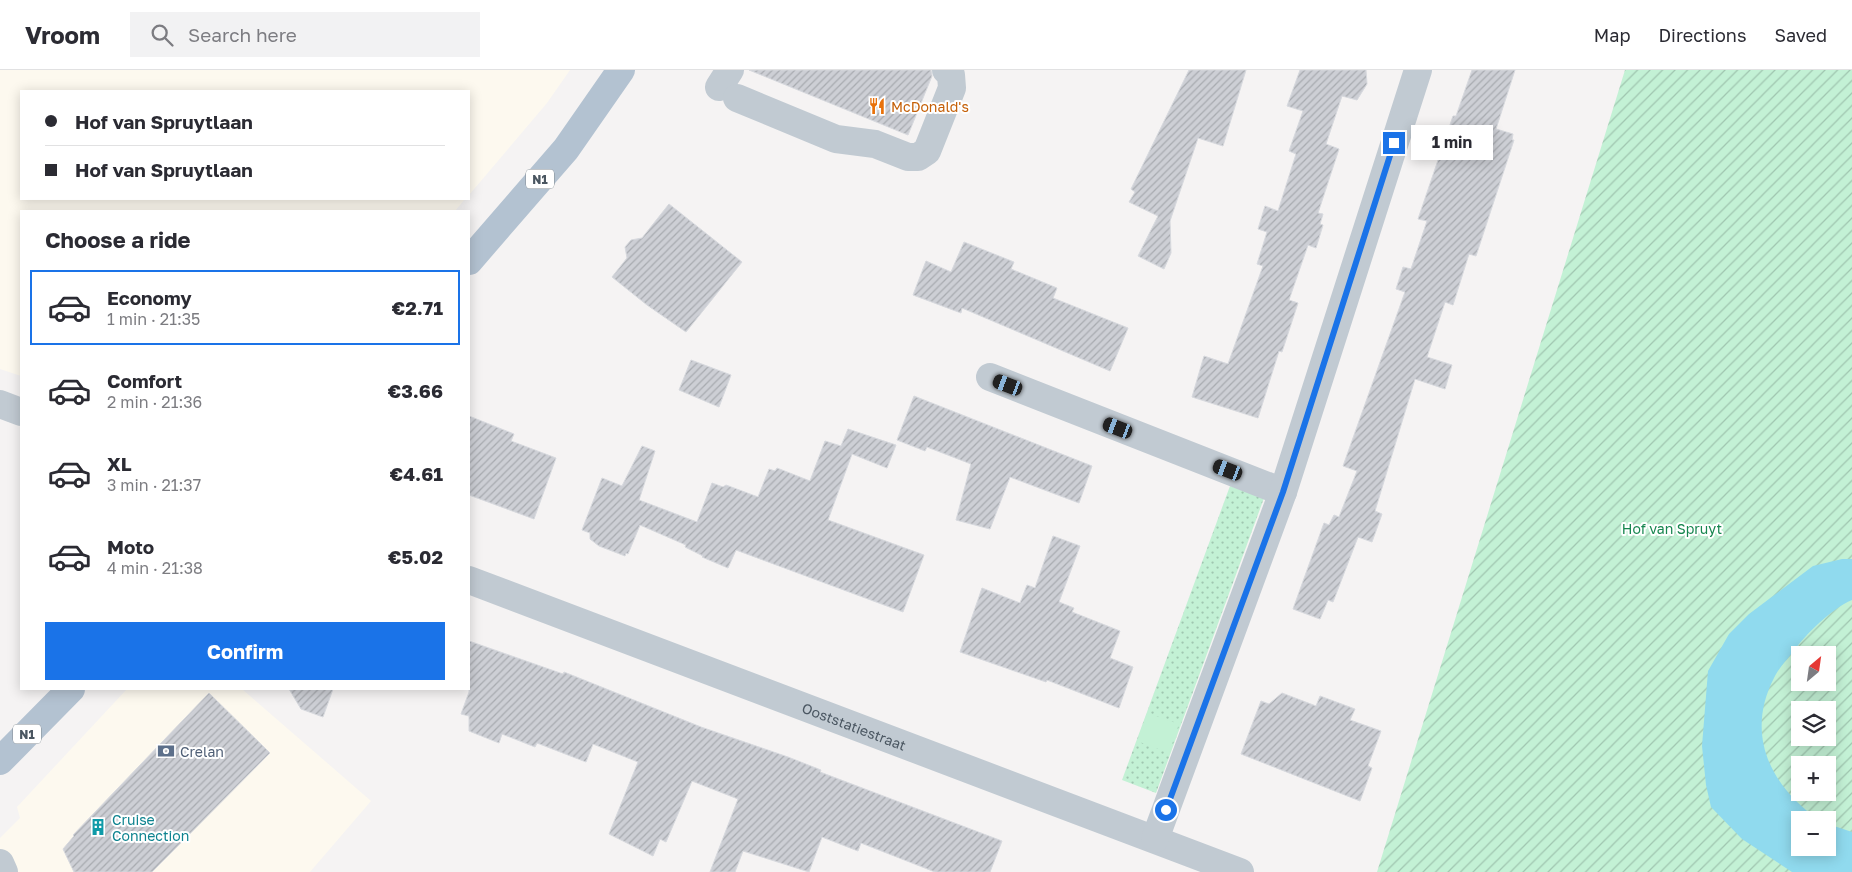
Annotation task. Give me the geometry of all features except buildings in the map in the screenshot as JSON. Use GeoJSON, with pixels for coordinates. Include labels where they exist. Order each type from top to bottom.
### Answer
{"type":"FeatureCollection","features":[{"type":"Feature","properties":{"kind":"main road","name":"N1"},"geometry":{"type":"LineString","coordinates":[[470,260],[566,149],[621,70]]}},
{"type":"Feature","properties":{"kind":"main road","name":"N1"},"geometry":{"type":"LineString","coordinates":[[0,761],[70,690]]}},
{"type":"Feature","properties":{"kind":"street"},"geometry":{"type":"LineString","coordinates":[[729,85],[836,139],[875,144],[908,157],[918,157],[927,151],[952,88],[951,75],[946,70]]}},
{"type":"Feature","properties":{"kind":"street"},"geometry":{"type":"LineString","coordinates":[[1155,839],[1283,492],[1418,70]]}},
{"type":"Feature","properties":{"kind":"street"},"geometry":{"type":"LineString","coordinates":[[990,378],[1283,492]]}},
{"type":"Feature","properties":{"kind":"street"},"geometry":{"type":"LineString","coordinates":[[0,404],[20,412]]}},
{"type":"Feature","properties":{"kind":"street","name":"Ooststatiestraat"},"geometry":{"type":"LineString","coordinates":[[470,580],[1240,872]]}},
{"type":"Feature","properties":{"kind":"street"},"geometry":{"type":"LineString","coordinates":[[0,863],[4,872]]}},
{"type":"Feature","properties":{"kind":"shaded area"},"geometry":{"type":"Polygon","coordinates":[[[0,70],[570,70],[547,103],[470,194],[470,90],[20,90],[20,200],[464,200],[456,210],[20,210],[20,376],[0,369],[0,70]]]}},
{"type":"Feature","properties":{"kind":"shaded area"},"geometry":{"type":"Polygon","coordinates":[[[126,690],[243,690],[371,801],[310,872],[0,872],[0,838],[20,818],[17,807],[126,690]]]}},
{"type":"Feature","properties":{"kind":"green space","name":"Hof van Spruyt"},"geometry":{"type":"Polygon","coordinates":[[[1625,70],[1852,70],[1852,872],[1377,872],[1625,70]]]}},
{"type":"Feature","properties":{"kind":"green space"},"geometry":{"type":"Polygon","coordinates":[[[1230,486],[1264,498],[1156,793],[1122,780],[1230,486]]]}},
{"type":"Feature","properties":{"kind":"green space"},"geometry":{"type":"Polygon","coordinates":[[[1147,713],[1179,724],[1169,753],[1137,741],[1147,713]]]}},
{"type":"Feature","properties":{"kind":"water"},"geometry":{"type":"Polygon","coordinates":[[[1842,559],[1852,559],[1852,600],[1836,609],[1819,623],[1798,646],[1791,646],[1791,654],[1774,678],[1766,699],[1762,719],[1763,739],[1767,757],[1776,775],[1791,795],[1791,801],[1797,801],[1808,811],[1791,811],[1791,856],[1836,856],[1836,827],[1852,832],[1852,872],[1792,872],[1742,839],[1711,807],[1706,785],[1702,746],[1708,671],[1729,634],[1749,614],[1813,566],[1842,559]]]}},
{"type":"Feature","properties":{"kind":"place","name":"McDonald's"},"geometry":{"type":"Point","coordinates":[877,106]}},
{"type":"Feature","properties":{"kind":"place","name":"Crelan"},"geometry":{"type":"Point","coordinates":[166,751]}},
{"type":"Feature","properties":{"kind":"place","name":"Cruise Connection"},"geometry":{"type":"Point","coordinates":[98,827]}},
{"type":"Feature","properties":{"kind":"route"},"geometry":{"type":"LineString","coordinates":[[1166,810],[1283,492],[1394,143]]}}]}
